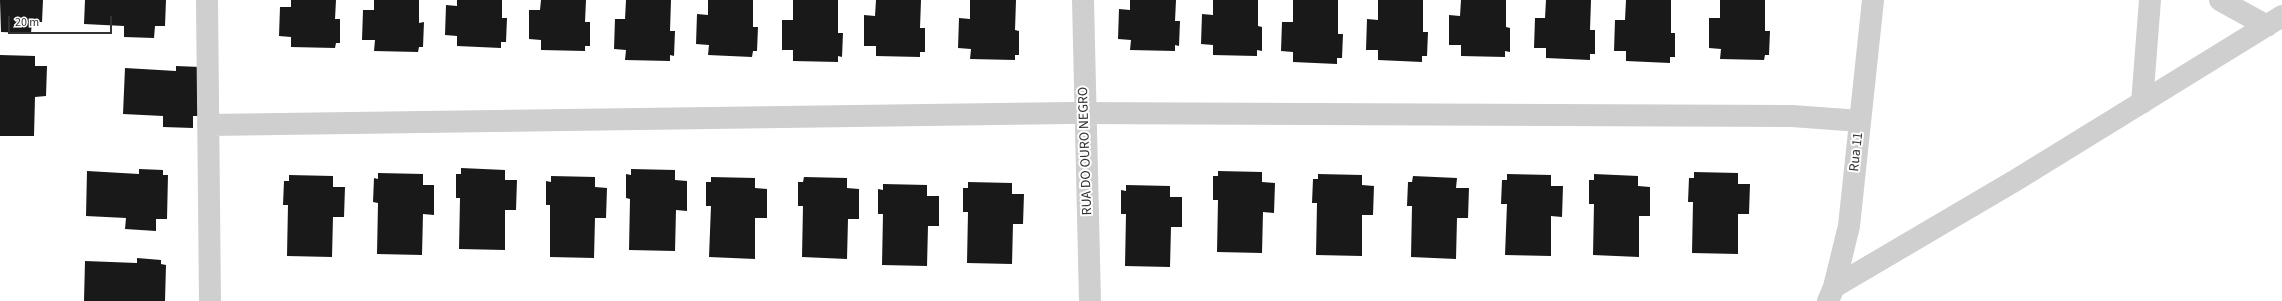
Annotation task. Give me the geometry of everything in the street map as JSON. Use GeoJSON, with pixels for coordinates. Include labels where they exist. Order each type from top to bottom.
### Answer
{"type":"FeatureCollection","features":[{"type":"Feature","properties":{"kind":"street"},"geometry":{"type":"LineString","coordinates":[[207,0],[210,301]]}},
{"type":"Feature","properties":{"kind":"street","name":"RUA DO OURO NEGRO"},"geometry":{"type":"LineString","coordinates":[[1083,0],[1090,301]]}},
{"type":"Feature","properties":{"kind":"street","name":"Rua 11"},"geometry":{"type":"LineString","coordinates":[[1831,294],[1849,226],[1873,0]]}},
{"type":"Feature","properties":{"kind":"street"},"geometry":{"type":"LineString","coordinates":[[2142,103],[2150,0]]}},
{"type":"Feature","properties":{"kind":"street"},"geometry":{"type":"LineString","coordinates":[[2220,0],[2274,21]]}},
{"type":"Feature","properties":{"kind":"street"},"geometry":{"type":"LineString","coordinates":[[1831,294],[2274,21]]}},
{"type":"Feature","properties":{"kind":"street"},"geometry":{"type":"LineString","coordinates":[[208,125],[1085,113],[1784,116],[1860,121]]}},
{"type":"Feature","properties":{"kind":"building"},"geometry":{"type":"Polygon","coordinates":[[[0,0],[43,0],[42,22],[32,22],[31,33],[1,32],[0,0]]]}},
{"type":"Feature","properties":{"kind":"building"},"geometry":{"type":"Polygon","coordinates":[[[85,0],[166,0],[165,26],[155,26],[154,38],[124,37],[124,26],[84,24],[85,0]]]}},
{"type":"Feature","properties":{"kind":"building"},"geometry":{"type":"Polygon","coordinates":[[[291,0],[336,0],[335,19],[340,19],[340,43],[336,43],[335,48],[291,47],[291,37],[279,36],[280,7],[291,7],[291,0]]]}},
{"type":"Feature","properties":{"kind":"building"},"geometry":{"type":"Polygon","coordinates":[[[374,0],[419,0],[419,23],[424,22],[423,47],[419,47],[418,52],[374,51],[375,40],[362,40],[363,10],[374,10],[374,0]]]}},
{"type":"Feature","properties":{"kind":"building"},"geometry":{"type":"Polygon","coordinates":[[[457,0],[502,0],[502,18],[507,18],[506,42],[501,42],[501,48],[457,46],[457,36],[445,35],[446,5],[457,6],[457,0]]]}},
{"type":"Feature","properties":{"kind":"building"},"geometry":{"type":"Polygon","coordinates":[[[541,0],[586,0],[585,22],[590,22],[590,46],[585,46],[585,51],[541,50],[541,40],[529,39],[529,10],[540,10],[541,0]]]}},
{"type":"Feature","properties":{"kind":"building"},"geometry":{"type":"Polygon","coordinates":[[[626,0],[671,0],[670,31],[675,31],[674,56],[670,55],[670,61],[625,60],[626,50],[614,49],[615,19],[625,19],[626,0]]]}},
{"type":"Feature","properties":{"kind":"building"},"geometry":{"type":"Polygon","coordinates":[[[708,0],[753,0],[753,27],[758,27],[757,51],[753,51],[752,57],[708,55],[709,45],[696,44],[697,14],[708,15],[708,0]]]}},
{"type":"Feature","properties":{"kind":"building"},"geometry":{"type":"Polygon","coordinates":[[[793,0],[838,0],[838,33],[843,33],[842,57],[838,56],[838,62],[793,61],[793,50],[782,50],[782,20],[793,20],[793,0]]]}},
{"type":"Feature","properties":{"kind":"building"},"geometry":{"type":"Polygon","coordinates":[[[876,0],[921,0],[920,28],[925,28],[925,52],[920,52],[920,57],[876,56],[876,46],[864,46],[864,15],[875,16],[876,0]]]}},
{"type":"Feature","properties":{"kind":"building"},"geometry":{"type":"Polygon","coordinates":[[[970,0],[1016,0],[1015,30],[1019,31],[1019,55],[1015,55],[1015,60],[970,59],[971,49],[958,48],[959,18],[970,19],[970,0]]]}},
{"type":"Feature","properties":{"kind":"building"},"geometry":{"type":"Polygon","coordinates":[[[1130,0],[1176,0],[1175,21],[1180,21],[1179,46],[1175,45],[1175,51],[1130,50],[1131,40],[1118,39],[1119,9],[1130,10],[1130,0]]]}},
{"type":"Feature","properties":{"kind":"building"},"geometry":{"type":"Polygon","coordinates":[[[1213,0],[1258,0],[1258,26],[1262,27],[1262,51],[1257,50],[1257,56],[1213,55],[1213,45],[1201,44],[1202,14],[1213,15],[1213,0]]]}},
{"type":"Feature","properties":{"kind":"building"},"geometry":{"type":"Polygon","coordinates":[[[1293,0],[1338,0],[1338,34],[1343,34],[1342,58],[1337,58],[1337,64],[1293,62],[1293,52],[1281,51],[1282,22],[1293,22],[1293,0]]]}},
{"type":"Feature","properties":{"kind":"building"},"geometry":{"type":"Polygon","coordinates":[[[1378,0],[1423,0],[1423,32],[1428,32],[1427,56],[1422,56],[1422,62],[1378,60],[1378,50],[1366,50],[1367,19],[1378,20],[1378,0]]]}},
{"type":"Feature","properties":{"kind":"building"},"geometry":{"type":"Polygon","coordinates":[[[1461,0],[1506,0],[1506,27],[1510,28],[1510,52],[1505,51],[1505,57],[1461,56],[1461,45],[1449,45],[1449,15],[1460,16],[1461,0]]]}},
{"type":"Feature","properties":{"kind":"building"},"geometry":{"type":"Polygon","coordinates":[[[1546,0],[1591,0],[1590,30],[1595,30],[1595,54],[1590,54],[1590,60],[1546,58],[1546,48],[1534,48],[1535,18],[1545,18],[1546,0]]]}},
{"type":"Feature","properties":{"kind":"building"},"geometry":{"type":"Polygon","coordinates":[[[1626,0],[1671,0],[1671,33],[1675,33],[1675,57],[1670,57],[1670,63],[1626,61],[1626,51],[1614,51],[1615,20],[1625,20],[1626,0]]]}},
{"type":"Feature","properties":{"kind":"building"},"geometry":{"type":"Polygon","coordinates":[[[1720,0],[1765,0],[1765,31],[1770,31],[1769,55],[1765,55],[1764,60],[1720,59],[1721,49],[1709,48],[1709,18],[1720,18],[1720,0]]]}},
{"type":"Feature","properties":{"kind":"building"},"geometry":{"type":"Polygon","coordinates":[[[0,55],[35,56],[35,66],[47,66],[46,96],[35,97],[34,136],[0,136],[0,55]]]}},
{"type":"Feature","properties":{"kind":"building"},"geometry":{"type":"Polygon","coordinates":[[[176,66],[200,67],[204,116],[193,116],[193,128],[163,127],[163,116],[123,114],[125,68],[176,71],[176,66]]]}},
{"type":"Feature","properties":{"kind":"building"},"geometry":{"type":"Polygon","coordinates":[[[461,168],[505,170],[505,180],[517,180],[516,210],[505,210],[505,250],[459,249],[460,198],[456,198],[456,174],[461,174],[461,168]]]}},
{"type":"Feature","properties":{"kind":"building"},"geometry":{"type":"Polygon","coordinates":[[[139,169],[163,170],[163,175],[168,175],[167,219],[156,219],[156,231],[125,229],[126,218],[86,216],[87,171],[139,174],[139,169]]]}},
{"type":"Feature","properties":{"kind":"building"},"geometry":{"type":"Polygon","coordinates":[[[631,169],[675,170],[675,180],[687,181],[687,211],[676,210],[675,251],[629,250],[630,199],[626,198],[626,174],[631,175],[631,169]]]}},
{"type":"Feature","properties":{"kind":"building"},"geometry":{"type":"Polygon","coordinates":[[[1218,171],[1262,172],[1262,182],[1275,183],[1274,213],[1263,212],[1262,253],[1217,252],[1218,200],[1213,200],[1213,176],[1218,176],[1218,171]]]}},
{"type":"Feature","properties":{"kind":"building"},"geometry":{"type":"Polygon","coordinates":[[[1694,172],[1738,173],[1738,184],[1750,184],[1749,214],[1738,214],[1738,254],[1692,253],[1693,202],[1688,202],[1689,178],[1694,178],[1694,172]]]}},
{"type":"Feature","properties":{"kind":"building"},"geometry":{"type":"Polygon","coordinates":[[[378,173],[423,174],[423,185],[434,185],[434,215],[423,214],[422,255],[377,254],[378,203],[373,202],[374,178],[378,179],[378,173]]]}},
{"type":"Feature","properties":{"kind":"building"},"geometry":{"type":"Polygon","coordinates":[[[1318,174],[1362,175],[1362,185],[1374,186],[1373,215],[1362,215],[1362,256],[1316,255],[1317,203],[1312,203],[1313,179],[1318,179],[1318,174]]]}},
{"type":"Feature","properties":{"kind":"building"},"geometry":{"type":"Polygon","coordinates":[[[1507,174],[1551,175],[1551,186],[1563,186],[1562,217],[1551,216],[1551,256],[1505,255],[1507,204],[1501,204],[1502,180],[1507,180],[1507,174]]]}},
{"type":"Feature","properties":{"kind":"building"},"geometry":{"type":"Polygon","coordinates":[[[1594,174],[1638,176],[1638,186],[1650,187],[1650,216],[1639,216],[1639,257],[1593,255],[1594,204],[1589,204],[1589,180],[1594,180],[1594,174]]]}},
{"type":"Feature","properties":{"kind":"building"},"geometry":{"type":"Polygon","coordinates":[[[289,175],[333,176],[333,187],[345,187],[344,217],[333,217],[332,257],[287,256],[288,205],[283,205],[284,181],[289,181],[289,175]]]}},
{"type":"Feature","properties":{"kind":"building"},"geometry":{"type":"Polygon","coordinates":[[[551,176],[595,177],[595,187],[607,188],[606,218],[595,218],[594,258],[550,257],[550,205],[546,205],[546,181],[551,182],[551,176]]]}},
{"type":"Feature","properties":{"kind":"building"},"geometry":{"type":"Polygon","coordinates":[[[1413,176],[1457,178],[1456,188],[1469,188],[1468,218],[1457,218],[1456,259],[1411,257],[1412,206],[1407,206],[1408,182],[1412,182],[1413,176]]]}},
{"type":"Feature","properties":{"kind":"building"},"geometry":{"type":"Polygon","coordinates":[[[711,177],[755,178],[755,188],[767,189],[767,218],[755,218],[755,259],[709,257],[711,206],[706,206],[706,182],[711,182],[711,177]]]}},
{"type":"Feature","properties":{"kind":"building"},"geometry":{"type":"Polygon","coordinates":[[[804,177],[847,178],[847,188],[859,189],[859,219],[848,219],[847,259],[802,257],[803,206],[798,206],[798,182],[803,182],[804,177]]]}},
{"type":"Feature","properties":{"kind":"building"},"geometry":{"type":"Polygon","coordinates":[[[968,182],[1012,183],[1012,194],[1024,194],[1023,224],[1013,224],[1012,264],[967,263],[968,212],[963,212],[963,188],[968,188],[968,182]]]}},
{"type":"Feature","properties":{"kind":"building"},"geometry":{"type":"Polygon","coordinates":[[[883,184],[927,185],[927,196],[939,196],[939,226],[928,226],[927,266],[882,265],[883,214],[878,214],[878,189],[883,190],[883,184]]]}},
{"type":"Feature","properties":{"kind":"building"},"geometry":{"type":"Polygon","coordinates":[[[1126,185],[1170,186],[1170,197],[1182,197],[1182,227],[1171,227],[1170,267],[1125,266],[1126,214],[1121,214],[1121,190],[1126,191],[1126,185]]]}},
{"type":"Feature","properties":{"kind":"building"},"geometry":{"type":"Polygon","coordinates":[[[137,258],[161,260],[161,264],[166,265],[165,301],[84,301],[85,261],[137,263],[137,258]]]}}]}
